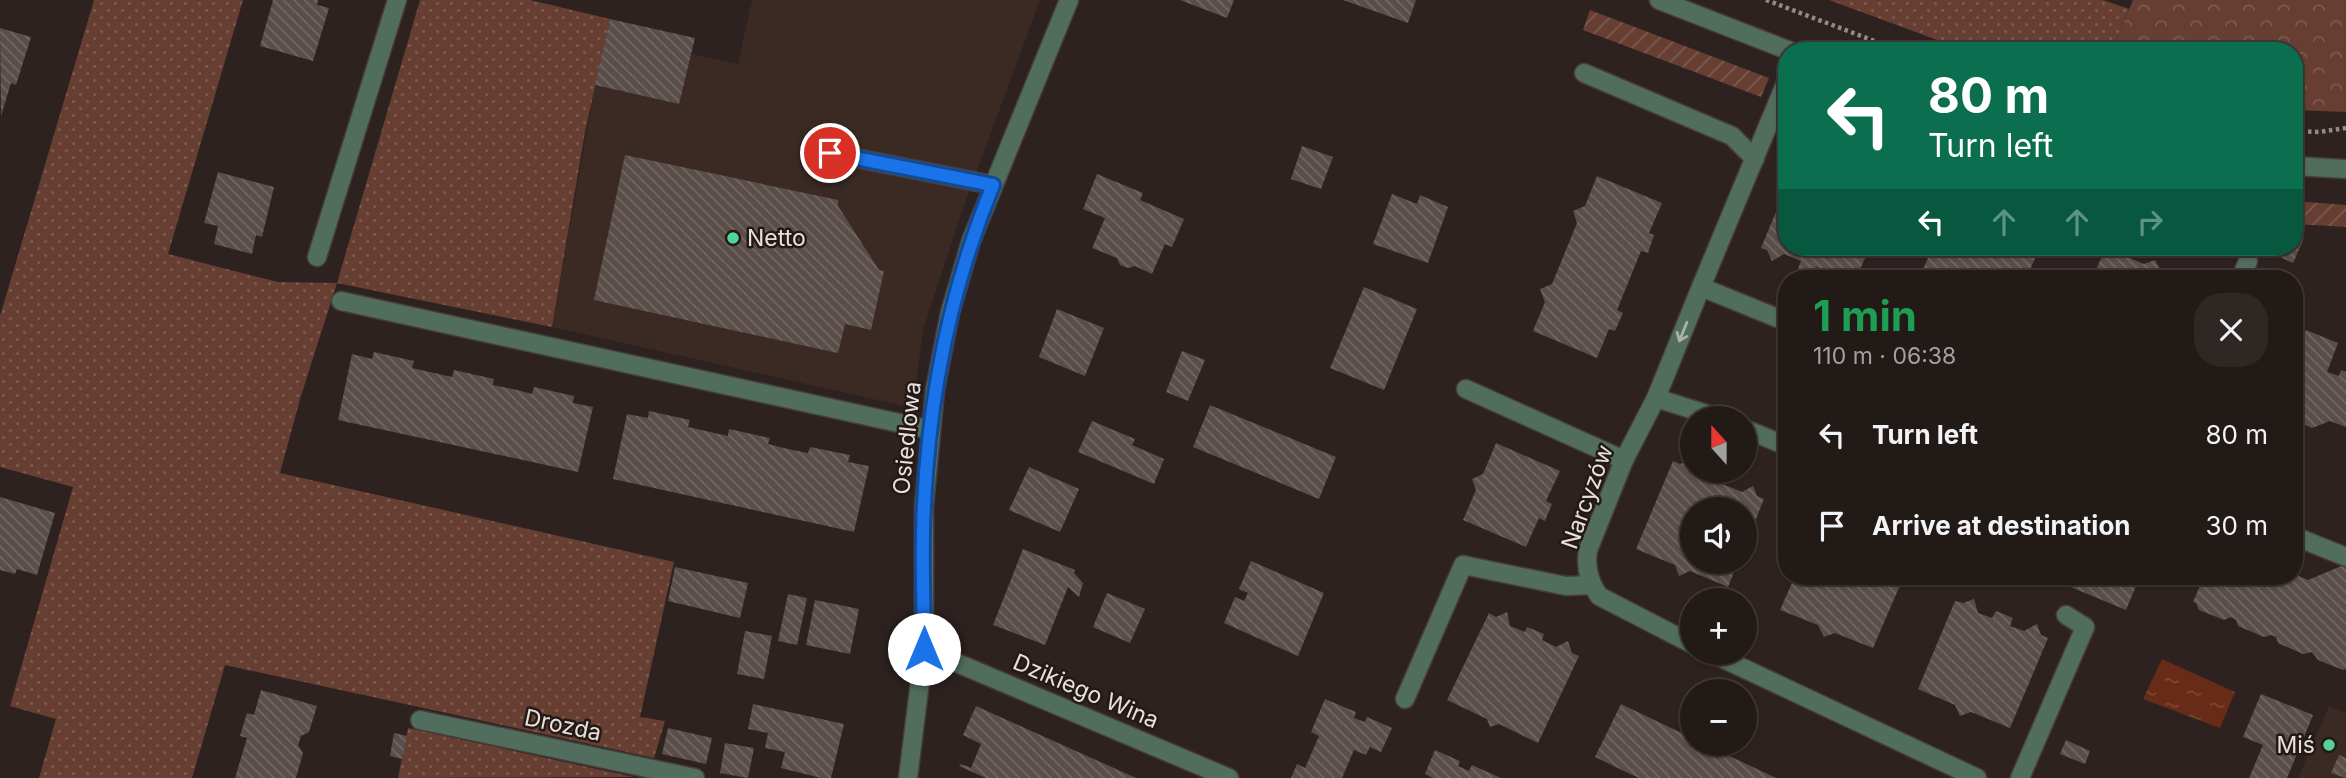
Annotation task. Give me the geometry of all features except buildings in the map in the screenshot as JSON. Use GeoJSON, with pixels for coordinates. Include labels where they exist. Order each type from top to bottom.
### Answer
{"type":"FeatureCollection","features":[{"type":"Feature","properties":{"kind":"street"},"geometry":{"type":"LineString","coordinates":[[317,257],[397,0]]}},
{"type":"Feature","properties":{"kind":"street","name":"Osiedlowa"},"geometry":{"type":"LineString","coordinates":[[911,777],[924,649],[923,506],[935,390],[950,313],[971,241],[1069,0]]}},
{"type":"Feature","properties":{"kind":"street"},"geometry":{"type":"LineString","coordinates":[[1659,0],[1778,46]]}},
{"type":"Feature","properties":{"kind":"street"},"geometry":{"type":"LineString","coordinates":[[1584,73],[1732,136],[1755,159]]}},
{"type":"Feature","properties":{"kind":"street","name":"Narcyzów"},"geometry":{"type":"LineString","coordinates":[[1680,638],[1599,596],[1591,585],[1586,561],[1588,550],[1624,460],[1656,397],[1778,102]]}},
{"type":"Feature","properties":{"kind":"street"},"geometry":{"type":"LineString","coordinates":[[830,153],[993,185]]}},
{"type":"Feature","properties":{"kind":"street"},"geometry":{"type":"LineString","coordinates":[[2303,167],[2346,169]]}},
{"type":"Feature","properties":{"kind":"street"},"geometry":{"type":"LineString","coordinates":[[2244,270],[2248,261]]}},
{"type":"Feature","properties":{"kind":"street"},"geometry":{"type":"LineString","coordinates":[[1701,287],[1778,318]]}},
{"type":"Feature","properties":{"kind":"street"},"geometry":{"type":"LineString","coordinates":[[341,301],[931,430]]}},
{"type":"Feature","properties":{"kind":"street"},"geometry":{"type":"LineString","coordinates":[[1466,389],[1624,460]]}},
{"type":"Feature","properties":{"kind":"street"},"geometry":{"type":"LineString","coordinates":[[1656,397],[1683,406]]}},
{"type":"Feature","properties":{"kind":"street"},"geometry":{"type":"LineString","coordinates":[[1757,434],[1778,442]]}},
{"type":"Feature","properties":{"kind":"street"},"geometry":{"type":"LineString","coordinates":[[2303,540],[2346,557]]}},
{"type":"Feature","properties":{"kind":"street"},"geometry":{"type":"LineString","coordinates":[[1405,699],[1463,565],[1566,586],[1591,585]]}},
{"type":"Feature","properties":{"kind":"street"},"geometry":{"type":"LineString","coordinates":[[2020,778],[2085,627],[2066,615]]}},
{"type":"Feature","properties":{"kind":"street","name":"Dzikiego Wina"},"geometry":{"type":"LineString","coordinates":[[924,649],[1229,778]]}},
{"type":"Feature","properties":{"kind":"street"},"geometry":{"type":"LineString","coordinates":[[1737,665],[1977,778]]}},
{"type":"Feature","properties":{"kind":"street","name":"Drozda"},"geometry":{"type":"LineString","coordinates":[[420,720],[695,778]]}},
{"type":"Feature","properties":{"kind":"path"},"geometry":{"type":"LineString","coordinates":[[1766,0],[1877,42]]}},
{"type":"Feature","properties":{"kind":"path"},"geometry":{"type":"LineString","coordinates":[[2303,131],[2346,128]]}},
{"type":"Feature","properties":{"kind":"shaded area"},"geometry":{"type":"Polygon","coordinates":[[[752,0],[1040,0],[961,214],[923,330],[913,408],[552,327],[595,85],[679,104],[691,54],[738,64],[752,0]]]}},
{"type":"Feature","properties":{"kind":"shaded area","name":"Miś"},"geometry":{"type":"Polygon","coordinates":[[[2329,706],[2346,713],[2346,778],[2298,778],[2329,706]]]}},
{"type":"Feature","properties":{"kind":"green space"},"geometry":{"type":"Polygon","coordinates":[[[94,0],[243,0],[168,254],[278,282],[337,283],[300,399],[280,473],[674,562],[640,717],[665,721],[654,758],[225,665],[192,778],[39,778],[56,719],[10,706],[73,487],[0,467],[0,316],[94,0]]]}},
{"type":"Feature","properties":{"kind":"green space"},"geometry":{"type":"Polygon","coordinates":[[[420,0],[530,0],[610,19],[585,132],[552,327],[337,283],[420,0]]]}},
{"type":"Feature","properties":{"kind":"green space"},"geometry":{"type":"Polygon","coordinates":[[[1829,0],[2103,0],[2129,9],[2116,42],[1943,42],[1829,0]]]}},
{"type":"Feature","properties":{"kind":"green space"},"geometry":{"type":"Polygon","coordinates":[[[2133,0],[2346,0],[2346,112],[2303,110],[2303,42],[2116,42],[2133,0]]]}},
{"type":"Feature","properties":{"kind":"green space"},"geometry":{"type":"Polygon","coordinates":[[[1590,10],[1769,78],[1761,97],[1583,30],[1590,10]]]}},
{"type":"Feature","properties":{"kind":"green space"},"geometry":{"type":"Polygon","coordinates":[[[2303,202],[2346,205],[2346,227],[2303,225],[2303,202]]]}},
{"type":"Feature","properties":{"kind":"green space"},"geometry":{"type":"Polygon","coordinates":[[[408,728],[634,777],[398,778],[408,728]]]}},
{"type":"Feature","properties":{"kind":"water"},"geometry":{"type":"Polygon","coordinates":[[[2162,659],[2235,692],[2220,728],[2143,699],[2162,659]]]}},
{"type":"Feature","properties":{"kind":"place","name":"Netto"},"geometry":{"type":"Point","coordinates":[733,238]}},
{"type":"Feature","properties":{"kind":"place","name":"Miś"},"geometry":{"type":"Point","coordinates":[2329,745]}},
{"type":"Feature","properties":{"kind":"route"},"geometry":{"type":"LineString","coordinates":[[830,153],[993,185],[971,241],[950,313],[935,390],[923,506],[924,649]]}}]}
